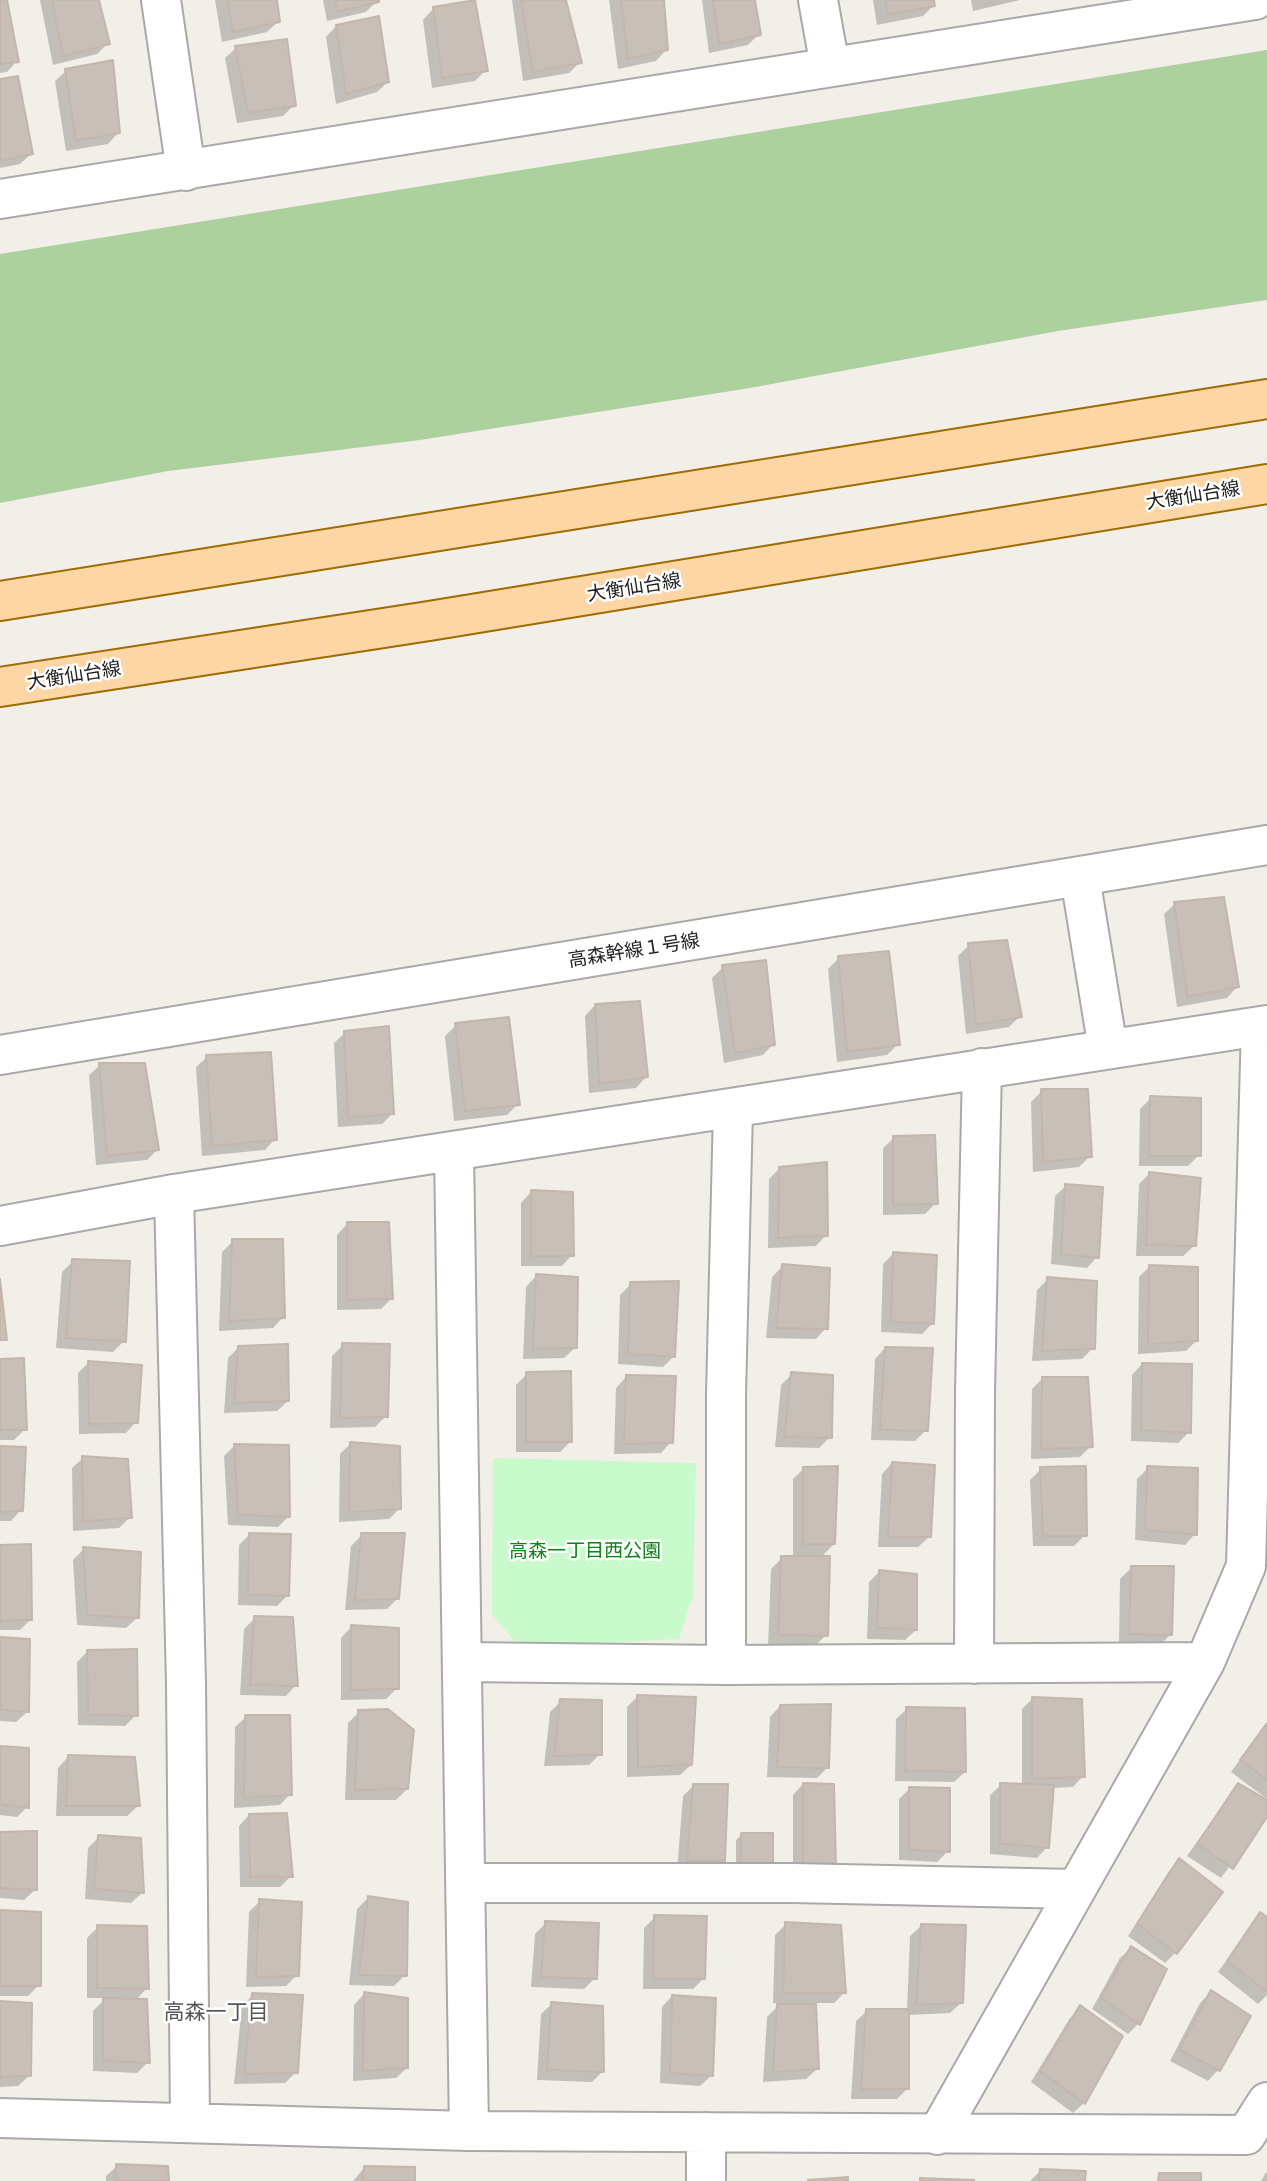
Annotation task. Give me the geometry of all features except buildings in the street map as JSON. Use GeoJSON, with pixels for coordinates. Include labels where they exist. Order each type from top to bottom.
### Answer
{"type":"FeatureCollection","features":[{"type":"Feature","properties":{"kind":"main road"},"geometry":{"type":"LineString","coordinates":[[0,601],[1267,399]]}},
{"type":"Feature","properties":{"kind":"main road","name":"大衡仙台線"},"geometry":{"type":"LineString","coordinates":[[0,687],[429,621],[1267,484]]}},
{"type":"Feature","properties":{"kind":"street"},"geometry":{"type":"LineString","coordinates":[[161,0],[186,171]]}},
{"type":"Feature","properties":{"kind":"street"},"geometry":{"type":"LineString","coordinates":[[818,0],[830,67]]}},
{"type":"Feature","properties":{"kind":"street"},"geometry":{"type":"LineString","coordinates":[[0,199],[1255,0]]}},
{"type":"Feature","properties":{"kind":"street","name":"高森幹線１号線"},"geometry":{"type":"LineString","coordinates":[[0,1055],[1267,845]]}},
{"type":"Feature","properties":{"kind":"street"},"geometry":{"type":"LineString","coordinates":[[1080,877],[1108,1049]]}},
{"type":"Feature","properties":{"kind":"street"},"geometry":{"type":"LineString","coordinates":[[0,1226],[174,1194],[733,1110],[982,1068],[1264,1026],[1258,1469],[1246,1566],[1205,1662],[937,2135]]}},
{"type":"Feature","properties":{"kind":"street"},"geometry":{"type":"LineString","coordinates":[[974,1664],[975,1391],[982,1068]]}},
{"type":"Feature","properties":{"kind":"street"},"geometry":{"type":"LineString","coordinates":[[726,1665],[726,1394],[733,1110]]}},
{"type":"Feature","properties":{"kind":"street"},"geometry":{"type":"LineString","coordinates":[[454,1152],[469,2131]]}},
{"type":"Feature","properties":{"kind":"street"},"geometry":{"type":"LineString","coordinates":[[174,1194],[186,1683],[190,2122]]}},
{"type":"Feature","properties":{"kind":"street"},"geometry":{"type":"LineString","coordinates":[[462,1662],[726,1665],[1205,1662]]}},
{"type":"Feature","properties":{"kind":"street"},"geometry":{"type":"LineString","coordinates":[[465,1883],[793,1883],[1076,1889]]}},
{"type":"Feature","properties":{"kind":"street"},"geometry":{"type":"LineString","coordinates":[[0,2118],[469,2131],[1246,2135],[1267,2102]]}},
{"type":"Feature","properties":{"kind":"street"},"geometry":{"type":"LineString","coordinates":[[706,2132],[706,2181]]}},
{"type":"Feature","properties":{"kind":"green space"},"geometry":{"type":"Polygon","coordinates":[[[1267,50],[1267,300],[1058,331],[750,388],[420,440],[168,471],[0,503],[0,254],[1267,50]]]}},
{"type":"Feature","properties":{"kind":"green space","name":"高森一丁目西公園"},"geometry":{"type":"Polygon","coordinates":[[[493,1458],[696,1463],[693,1596],[679,1639],[519,1647],[492,1614],[493,1458]]]}},
{"type":"Feature","properties":{"kind":"district","name":"高森一丁目"},"geometry":{"type":"Point","coordinates":[216,2013]}}]}
